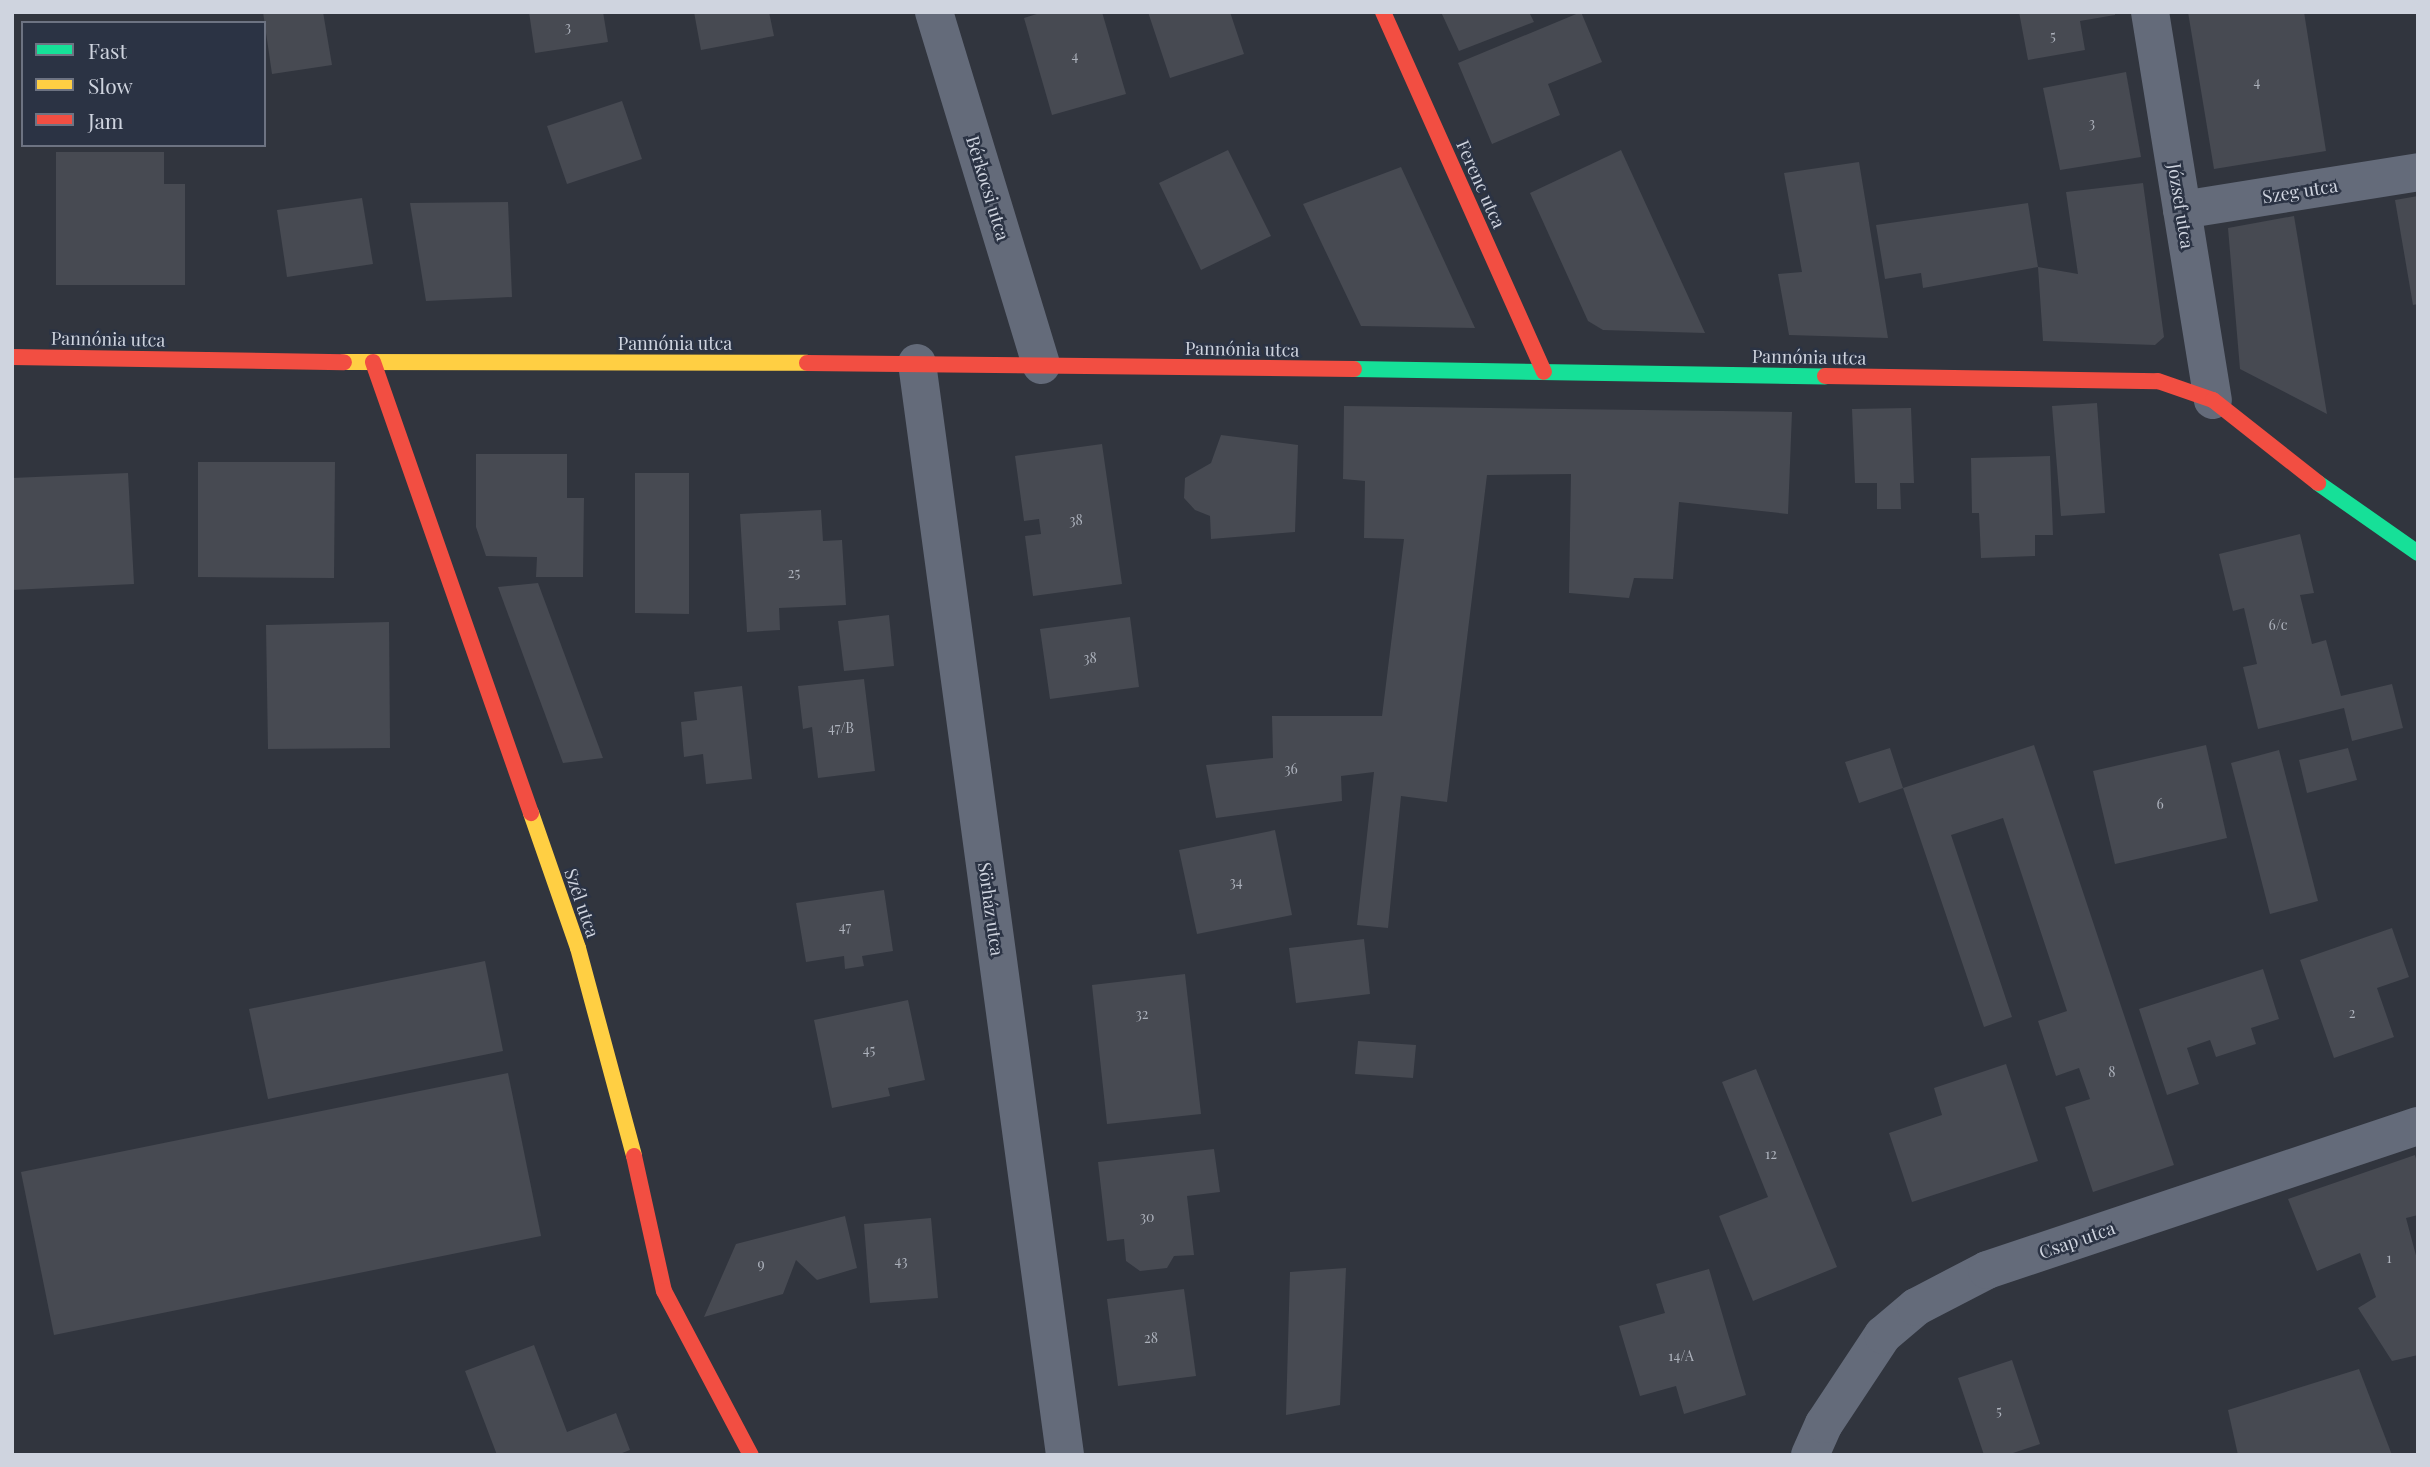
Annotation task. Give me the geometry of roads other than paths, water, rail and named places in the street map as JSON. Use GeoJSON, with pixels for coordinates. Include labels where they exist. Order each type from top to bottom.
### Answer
{"type":"FeatureCollection","features":[{"type":"Feature","properties":{"kind":"street","name":"Bérkocsi utca"},"geometry":{"type":"LineString","coordinates":[[934,12],[1041,365]]}},
{"type":"Feature","properties":{"kind":"street","name":"Ferenc utca"},"geometry":{"type":"LineString","coordinates":[[1383,12],[1544,372]]}},
{"type":"Feature","properties":{"kind":"street","name":"József utca"},"geometry":{"type":"LineString","coordinates":[[2150,12],[2213,400]]}},
{"type":"Feature","properties":{"kind":"street","name":"Szeg utca"},"geometry":{"type":"LineString","coordinates":[[2182,210],[2418,172]]}},
{"type":"Feature","properties":{"kind":"street","name":"Pannónia utca"},"geometry":{"type":"LineString","coordinates":[[12,357],[373,362],[917,363],[2158,381],[2213,400],[2331,493],[2418,552]]}},
{"type":"Feature","properties":{"kind":"street","name":"Szél utca"},"geometry":{"type":"LineString","coordinates":[[373,362],[578,948],[641,1182],[664,1291],[751,1455]]}},
{"type":"Feature","properties":{"kind":"street","name":"Sörház utca"},"geometry":{"type":"LineString","coordinates":[[917,363],[1065,1455]]}},
{"type":"Feature","properties":{"kind":"street","name":"Csap utca"},"geometry":{"type":"LineString","coordinates":[[1810,1455],[1825,1424],[1882,1335],[1916,1307],[1987,1270],[2418,1126]]}}]}
